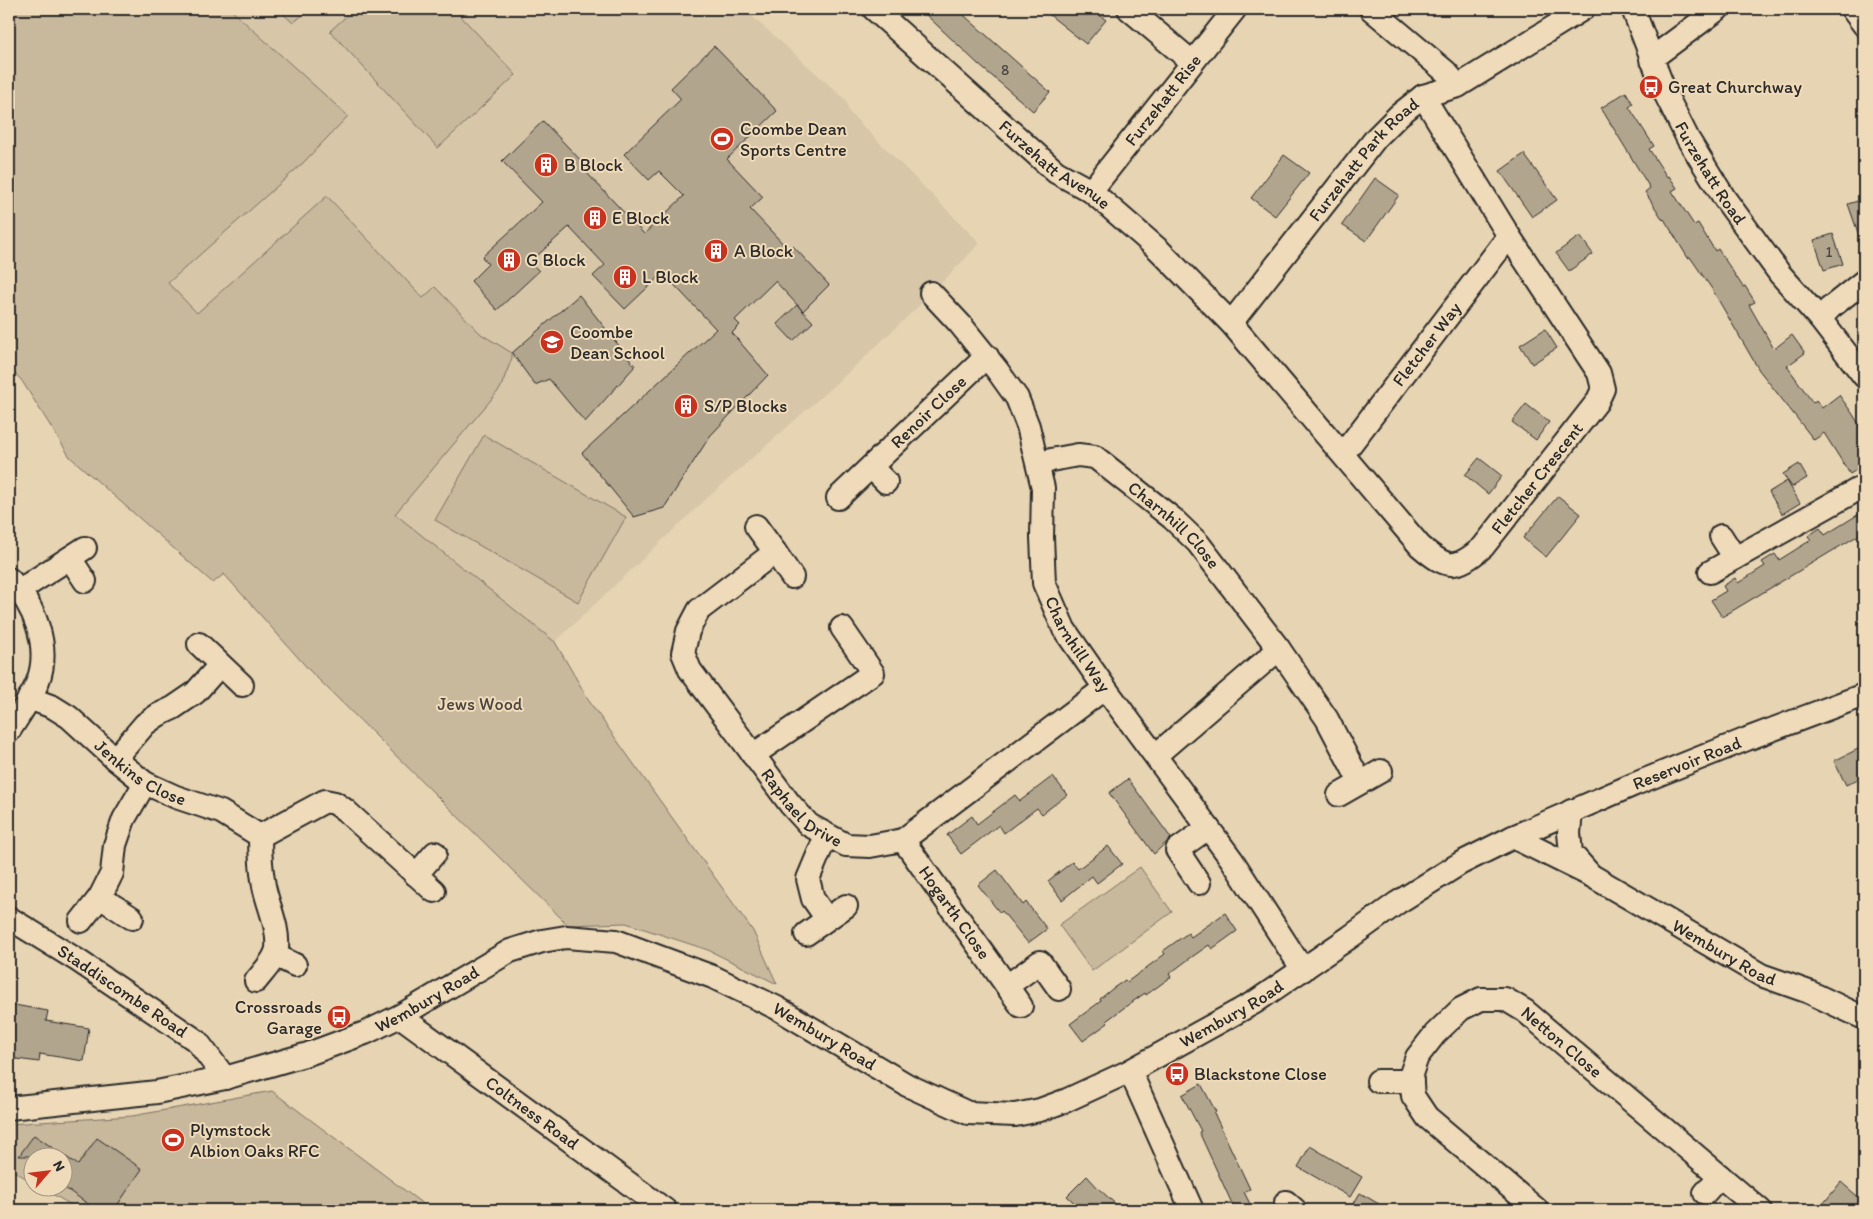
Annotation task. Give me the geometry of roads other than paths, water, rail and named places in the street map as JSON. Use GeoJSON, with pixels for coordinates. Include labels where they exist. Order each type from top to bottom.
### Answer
{"type":"FeatureCollection","features":[{"type":"Feature","properties":{"kind":"street","name":"Furzehatt Avenue"},"geometry":{"type":"LineString","coordinates":[[874,9],[1056,172],[1091,191],[1159,250],[1231,323]]}},
{"type":"Feature","properties":{"kind":"street"},"geometry":{"type":"LineString","coordinates":[[1128,9],[1192,62]]}},
{"type":"Feature","properties":{"kind":"street","name":"Furzehatt Rise"},"geometry":{"type":"LineString","coordinates":[[1091,191],[1235,9]]}},
{"type":"Feature","properties":{"kind":"street"},"geometry":{"type":"LineString","coordinates":[[1370,9],[1446,72],[1458,86]]}},
{"type":"Feature","properties":{"kind":"street","name":"Furzehatt Park Road"},"geometry":{"type":"LineString","coordinates":[[1231,323],[1376,138],[1399,115],[1423,96],[1458,86],[1584,9]]}},
{"type":"Feature","properties":{"kind":"street","name":"Furzehatt Road"},"geometry":{"type":"LineString","coordinates":[[1633,9],[1666,95],[1688,139],[1725,199],[1780,274],[1820,318],[1864,376]]}},
{"type":"Feature","properties":{"kind":"street"},"geometry":{"type":"LineString","coordinates":[[1651,59],[1718,9]]}},
{"type":"Feature","properties":{"kind":"street"},"geometry":{"type":"LineString","coordinates":[[1852,9],[1864,25]]}},
{"type":"Feature","properties":{"kind":"street","name":"Fletcher Crescent"},"geometry":{"type":"LineString","coordinates":[[1231,323],[1420,546],[1437,560],[1453,565],[1468,559],[1483,547],[1596,402],[1602,389],[1599,373],[1509,236],[1423,96]]}},
{"type":"Feature","properties":{"kind":"street","name":"Fletcher Way"},"geometry":{"type":"LineString","coordinates":[[1343,454],[1509,236]]}},
{"type":"Feature","properties":{"kind":"street"},"geometry":{"type":"LineString","coordinates":[[1820,318],[1864,281]]}},
{"type":"Feature","properties":{"kind":"street","name":"Charnhill Way"},"geometry":{"type":"LineString","coordinates":[[931,293],[987,356],[1017,398],[1028,426],[1043,488],[1042,537],[1044,583],[1064,629],[1105,688],[1232,860],[1302,970]]}},
{"type":"Feature","properties":{"kind":"street","name":"Renoir Close"},"geometry":{"type":"LineString","coordinates":[[838,498],[878,475],[987,356]]}},
{"type":"Feature","properties":{"kind":"street","name":"Charnhill Close"},"geometry":{"type":"LineString","coordinates":[[1038,465],[1050,460],[1078,455],[1095,457],[1172,518],[1198,543],[1279,649],[1327,719],[1360,782]]}},
{"type":"Feature","properties":{"kind":"street"},"geometry":{"type":"LineString","coordinates":[[1710,572],[1864,486]]}},
{"type":"Feature","properties":{"kind":"street"},"geometry":{"type":"LineString","coordinates":[[756,526],[792,577]]}},
{"type":"Feature","properties":{"kind":"street"},"geometry":{"type":"LineString","coordinates":[[1720,536],[1735,558]]}},
{"type":"Feature","properties":{"kind":"street","name":"Raphael Drive"},"geometry":{"type":"LineString","coordinates":[[775,552],[699,610],[688,631],[683,652],[690,670],[790,804],[809,825],[826,836],[846,845],[870,846],[903,840],[1105,688]]}},
{"type":"Feature","properties":{"kind":"street"},"geometry":{"type":"LineString","coordinates":[[9,731],[38,680],[42,656],[39,632],[32,608],[14,585],[77,553],[85,581]]}},
{"type":"Feature","properties":{"kind":"street"},"geometry":{"type":"LineString","coordinates":[[753,755],[879,681],[842,628]]}},
{"type":"Feature","properties":{"kind":"street"},"geometry":{"type":"LineString","coordinates":[[199,644],[242,685]]}},
{"type":"Feature","properties":{"kind":"street"},"geometry":{"type":"LineString","coordinates":[[1156,755],[1279,649]]}},
{"type":"Feature","properties":{"kind":"street"},"geometry":{"type":"LineString","coordinates":[[115,759],[145,724],[195,693],[220,665]]}},
{"type":"Feature","properties":{"kind":"street","name":"Reservoir Road"},"geometry":{"type":"LineString","coordinates":[[1513,837],[1746,739],[1864,695]]}},
{"type":"Feature","properties":{"kind":"street","name":"Jenkins Close"},"geometry":{"type":"LineString","coordinates":[[29,698],[53,707],[69,717],[115,759],[145,783],[221,812],[260,836]]}},
{"type":"Feature","properties":{"kind":"street"},"geometry":{"type":"LineString","coordinates":[[1339,795],[1380,771]]}},
{"type":"Feature","properties":{"kind":"street"},"geometry":{"type":"LineString","coordinates":[[81,921],[100,897],[112,873],[116,845],[124,819],[145,783]]}},
{"type":"Feature","properties":{"kind":"street"},"geometry":{"type":"LineString","coordinates":[[256,981],[275,955],[277,948],[276,934],[264,887],[260,836],[325,801],[335,803],[345,810],[434,891]]}},
{"type":"Feature","properties":{"kind":"street","name":"Wembury Road"},"geometry":{"type":"LineString","coordinates":[[1571,811],[1571,853],[1592,876]]}},
{"type":"Feature","properties":{"kind":"street"},"geometry":{"type":"LineString","coordinates":[[1200,883],[1177,850],[1208,828]]}},
{"type":"Feature","properties":{"kind":"street"},"geometry":{"type":"LineString","coordinates":[[826,836],[808,879],[813,899],[827,919]]}},
{"type":"Feature","properties":{"kind":"street","name":"Wembury Road"},"geometry":{"type":"LineString","coordinates":[[9,1108],[157,1092],[225,1078],[308,1054],[365,1033],[400,1016],[510,951],[542,941],[566,937],[616,941],[713,976],[777,1008],[907,1085],[968,1113],[1015,1115],[1040,1110],[1067,1100],[1130,1071],[1255,1002],[1397,903],[1461,863],[1513,837],[1592,876],[1761,975],[1809,992],[1864,1016]]}},
{"type":"Feature","properties":{"kind":"street","name":"Hogarth Close"},"geometry":{"type":"LineString","coordinates":[[903,840],[1021,1006]]}},
{"type":"Feature","properties":{"kind":"street"},"geometry":{"type":"LineString","coordinates":[[416,875],[435,853]]}},
{"type":"Feature","properties":{"kind":"street"},"geometry":{"type":"LineString","coordinates":[[100,897],[132,918]]}},
{"type":"Feature","properties":{"kind":"street"},"geometry":{"type":"LineString","coordinates":[[806,934],[846,906]]}},
{"type":"Feature","properties":{"kind":"street","name":"Staddiscombe Road"},"geometry":{"type":"LineString","coordinates":[[9,918],[77,960],[197,1041],[225,1078]]}},
{"type":"Feature","properties":{"kind":"street"},"geometry":{"type":"LineString","coordinates":[[275,955],[295,965]]}},
{"type":"Feature","properties":{"kind":"street"},"geometry":{"type":"LineString","coordinates":[[1006,986],[1040,962],[1059,988]]}},
{"type":"Feature","properties":{"kind":"street","name":"Netton Close"},"geometry":{"type":"LineString","coordinates":[[1536,1209],[1520,1183],[1427,1117],[1413,1096],[1411,1074],[1417,1057],[1436,1034],[1461,1009],[1481,999],[1505,999],[1525,1011],[1760,1210]]}},
{"type":"Feature","properties":{"kind":"street","name":"Coltness Road"},"geometry":{"type":"LineString","coordinates":[[400,1016],[665,1210]]}},
{"type":"Feature","properties":{"kind":"street"},"geometry":{"type":"LineString","coordinates":[[1130,1071],[1192,1210]]}},
{"type":"Feature","properties":{"kind":"street"},"geometry":{"type":"LineString","coordinates":[[1378,1081],[1412,1081]]}},
{"type":"Feature","properties":{"kind":"street"},"geometry":{"type":"LineString","coordinates":[[1705,1193],[1720,1176]]}},
{"type":"Feature","properties":{"kind":"place","name":"Great Churchway"},"geometry":{"type":"Point","coordinates":[1651,87]}},
{"type":"Feature","properties":{"kind":"place","name":"Coombe Dean Sports Centre"},"geometry":{"type":"Point","coordinates":[722,139]}},
{"type":"Feature","properties":{"kind":"place","name":"B Block"},"geometry":{"type":"Point","coordinates":[546,165]}},
{"type":"Feature","properties":{"kind":"place","name":"E Block"},"geometry":{"type":"Point","coordinates":[595,218]}},
{"type":"Feature","properties":{"kind":"place","name":"A Block"},"geometry":{"type":"Point","coordinates":[716,251]}},
{"type":"Feature","properties":{"kind":"place","name":"G Block"},"geometry":{"type":"Point","coordinates":[509,260]}},
{"type":"Feature","properties":{"kind":"place","name":"L Block"},"geometry":{"type":"Point","coordinates":[625,277]}},
{"type":"Feature","properties":{"kind":"place","name":"Coombe Dean School"},"geometry":{"type":"Point","coordinates":[552,342]}},
{"type":"Feature","properties":{"kind":"place","name":"S/P Blocks"},"geometry":{"type":"Point","coordinates":[686,406]}},
{"type":"Feature","properties":{"kind":"place","name":"Crossroads Garage"},"geometry":{"type":"Point","coordinates":[339,1017]}},
{"type":"Feature","properties":{"kind":"place","name":"Blackstone Close"},"geometry":{"type":"Point","coordinates":[1177,1074]}},
{"type":"Feature","properties":{"kind":"place","name":"Plymstock Albion Oaks RFC"},"geometry":{"type":"Point","coordinates":[173,1140]}},
{"type":"Feature","properties":{"kind":"park label","name":"Jews Wood"},"geometry":{"type":"Point","coordinates":[480,704]}}]}
